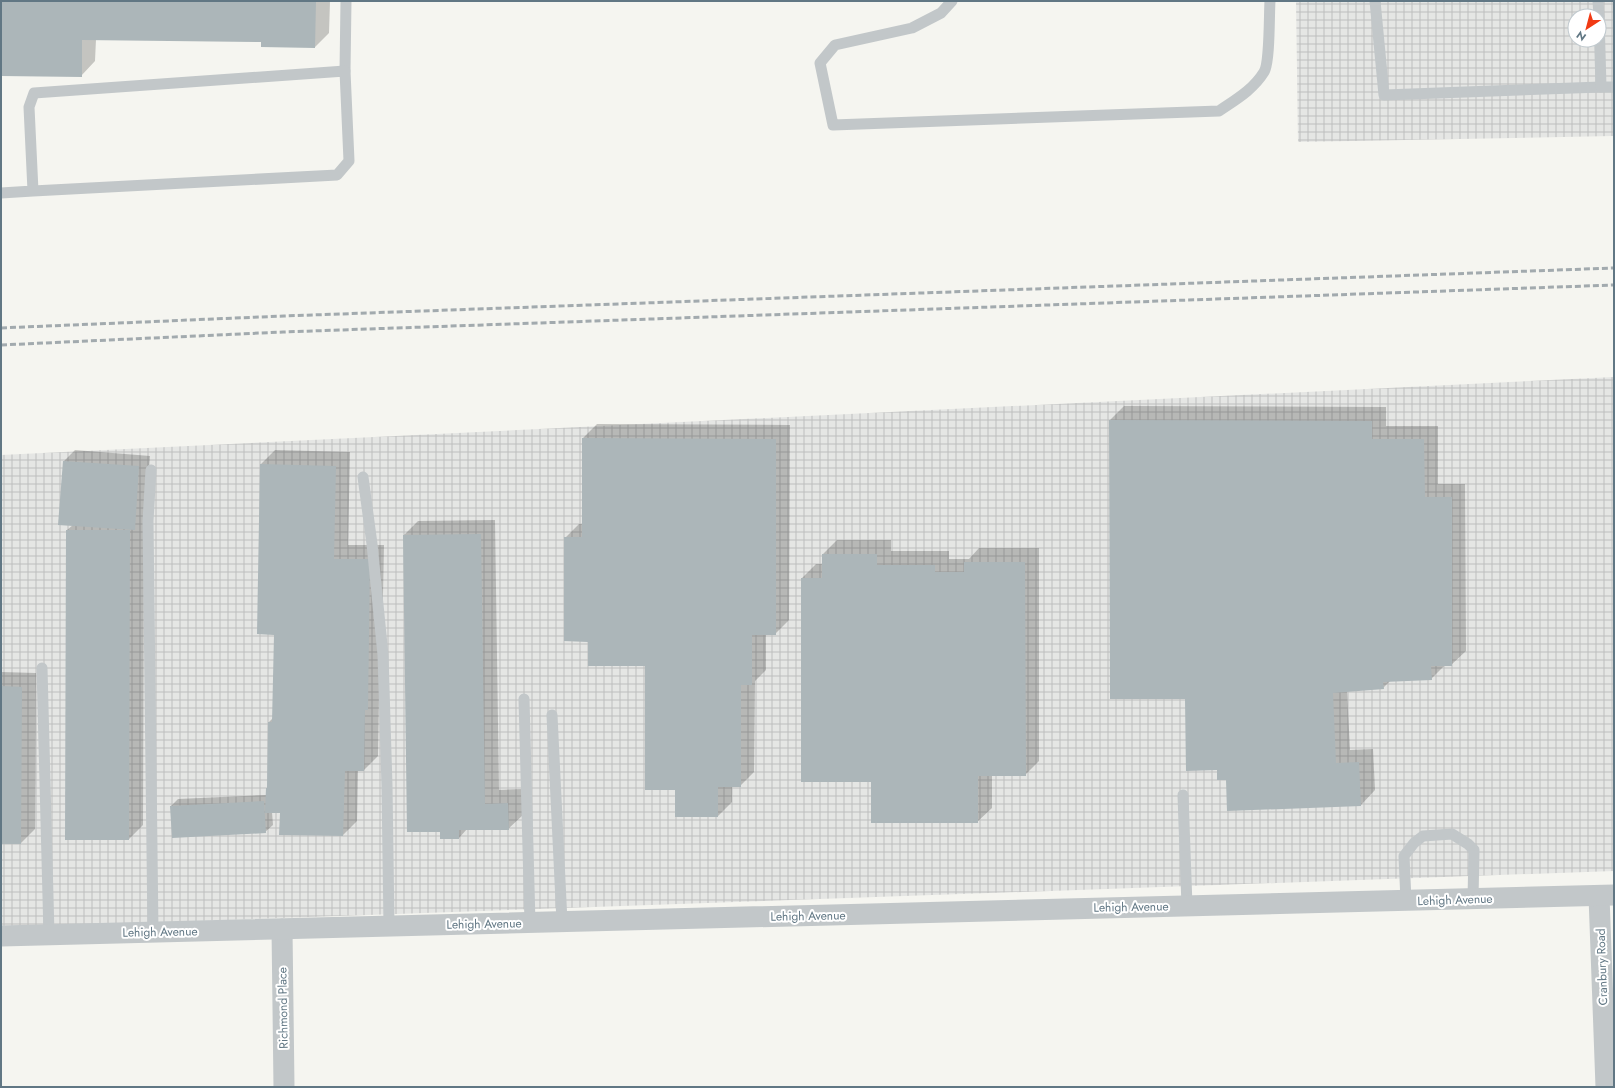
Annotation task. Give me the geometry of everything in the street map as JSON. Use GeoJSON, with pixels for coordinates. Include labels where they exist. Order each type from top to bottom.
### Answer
{"type":"FeatureCollection","features":[{"type":"Feature","properties":{"kind":"street","name":"Lehigh Avenue"},"geometry":{"type":"LineString","coordinates":[[1,936],[1607,895]]}},
{"type":"Feature","properties":{"kind":"street","name":"Cranbury Road"},"geometry":{"type":"LineString","coordinates":[[1606,1087],[1607,895]]}},
{"type":"Feature","properties":{"kind":"street","name":"Richmond Place"},"geometry":{"type":"LineString","coordinates":[[282,929],[284,1087]]}},
{"type":"Feature","properties":{"kind":"lane"},"geometry":{"type":"LineString","coordinates":[[1,193],[336,175],[349,161],[345,71],[346,1]]}},
{"type":"Feature","properties":{"kind":"lane"},"geometry":{"type":"LineString","coordinates":[[952,1],[941,12],[912,28],[834,45],[820,63],[833,126],[1219,111],[1247,92],[1265,71],[1269,40],[1270,1]]}},
{"type":"Feature","properties":{"kind":"lane"},"geometry":{"type":"LineString","coordinates":[[1375,1],[1384,95],[1614,87]]}},
{"type":"Feature","properties":{"kind":"lane"},"geometry":{"type":"LineString","coordinates":[[1600,48],[1601,87]]}},
{"type":"Feature","properties":{"kind":"lane"},"geometry":{"type":"LineString","coordinates":[[34,191],[28,107],[34,94],[345,71]]}},
{"type":"Feature","properties":{"kind":"lane"},"geometry":{"type":"LineString","coordinates":[[151,470],[148,521],[154,932]]}},
{"type":"Feature","properties":{"kind":"lane"},"geometry":{"type":"LineString","coordinates":[[363,477],[372,544],[383,656],[390,926]]}},
{"type":"Feature","properties":{"kind":"lane"},"geometry":{"type":"LineString","coordinates":[[42,668],[49,935]]}},
{"type":"Feature","properties":{"kind":"lane"},"geometry":{"type":"LineString","coordinates":[[524,699],[530,923]]}},
{"type":"Feature","properties":{"kind":"lane"},"geometry":{"type":"LineString","coordinates":[[552,714],[562,922]]}},
{"type":"Feature","properties":{"kind":"lane"},"geometry":{"type":"LineString","coordinates":[[1183,795],[1187,906]]}},
{"type":"Feature","properties":{"kind":"lane"},"geometry":{"type":"LineString","coordinates":[[1406,901],[1404,856],[1414,843],[1423,836],[1452,834],[1468,844],[1474,850],[1473,899]]}},
{"type":"Feature","properties":{"kind":"shaded area"},"geometry":{"type":"Polygon","coordinates":[[[1296,1],[1614,1],[1614,136],[1298,142],[1296,1]]]}},
{"type":"Feature","properties":{"kind":"shaded area"},"geometry":{"type":"Polygon","coordinates":[[[1614,377],[1614,871],[1,928],[1,455],[1614,377]]]}},
{"type":"Feature","properties":{"kind":"building"},"geometry":{"type":"Polygon","coordinates":[[[1,1],[316,1],[315,48],[261,47],[261,42],[82,40],[82,77],[1,76],[1,1]]]}},
{"type":"Feature","properties":{"kind":"building"},"geometry":{"type":"Polygon","coordinates":[[[1109,420],[1372,421],[1372,439],[1424,439],[1425,497],[1452,497],[1452,666],[1431,666],[1432,680],[1383,682],[1384,689],[1333,693],[1336,763],[1359,762],[1361,806],[1227,811],[1226,780],[1217,780],[1217,770],[1186,771],[1185,699],[1110,699],[1109,420]]]}},
{"type":"Feature","properties":{"kind":"building"},"geometry":{"type":"Polygon","coordinates":[[[582,438],[776,439],[776,635],[752,635],[752,685],[741,685],[741,787],[718,787],[718,817],[675,817],[675,790],[645,790],[645,666],[588,666],[588,642],[564,641],[564,537],[582,537],[582,438]]]}},
{"type":"Feature","properties":{"kind":"building"},"geometry":{"type":"Polygon","coordinates":[[[63,461],[139,466],[135,530],[58,525],[63,461]]]}},
{"type":"Feature","properties":{"kind":"building"},"geometry":{"type":"Polygon","coordinates":[[[260,464],[336,466],[334,559],[370,559],[368,710],[365,710],[364,771],[345,771],[343,836],[279,835],[280,813],[265,813],[268,722],[272,722],[274,635],[257,634],[260,464]]]}},
{"type":"Feature","properties":{"kind":"building"},"geometry":{"type":"Polygon","coordinates":[[[66,530],[130,530],[129,840],[65,840],[66,530]]]}},
{"type":"Feature","properties":{"kind":"building"},"geometry":{"type":"Polygon","coordinates":[[[481,534],[485,804],[508,803],[509,830],[459,830],[459,839],[440,839],[440,832],[407,832],[403,535],[481,534]]]}},
{"type":"Feature","properties":{"kind":"building"},"geometry":{"type":"Polygon","coordinates":[[[822,554],[877,554],[877,565],[935,565],[935,572],[964,572],[964,562],[1025,562],[1026,776],[978,776],[978,823],[871,823],[871,782],[801,782],[801,578],[822,578],[822,554]]]}},
{"type":"Feature","properties":{"kind":"building"},"geometry":{"type":"Polygon","coordinates":[[[1,686],[22,687],[21,844],[1,844],[1,686]]]}},
{"type":"Feature","properties":{"kind":"building"},"geometry":{"type":"Polygon","coordinates":[[[264,801],[266,833],[172,838],[170,806],[264,801]]]}},
{"type":"Feature","properties":{"kind":"railway"},"geometry":{"type":"LineString","coordinates":[[1,328],[284,316],[1614,268]]}},
{"type":"Feature","properties":{"kind":"railway"},"geometry":{"type":"LineString","coordinates":[[1,345],[283,332],[1614,285]]}}]}
